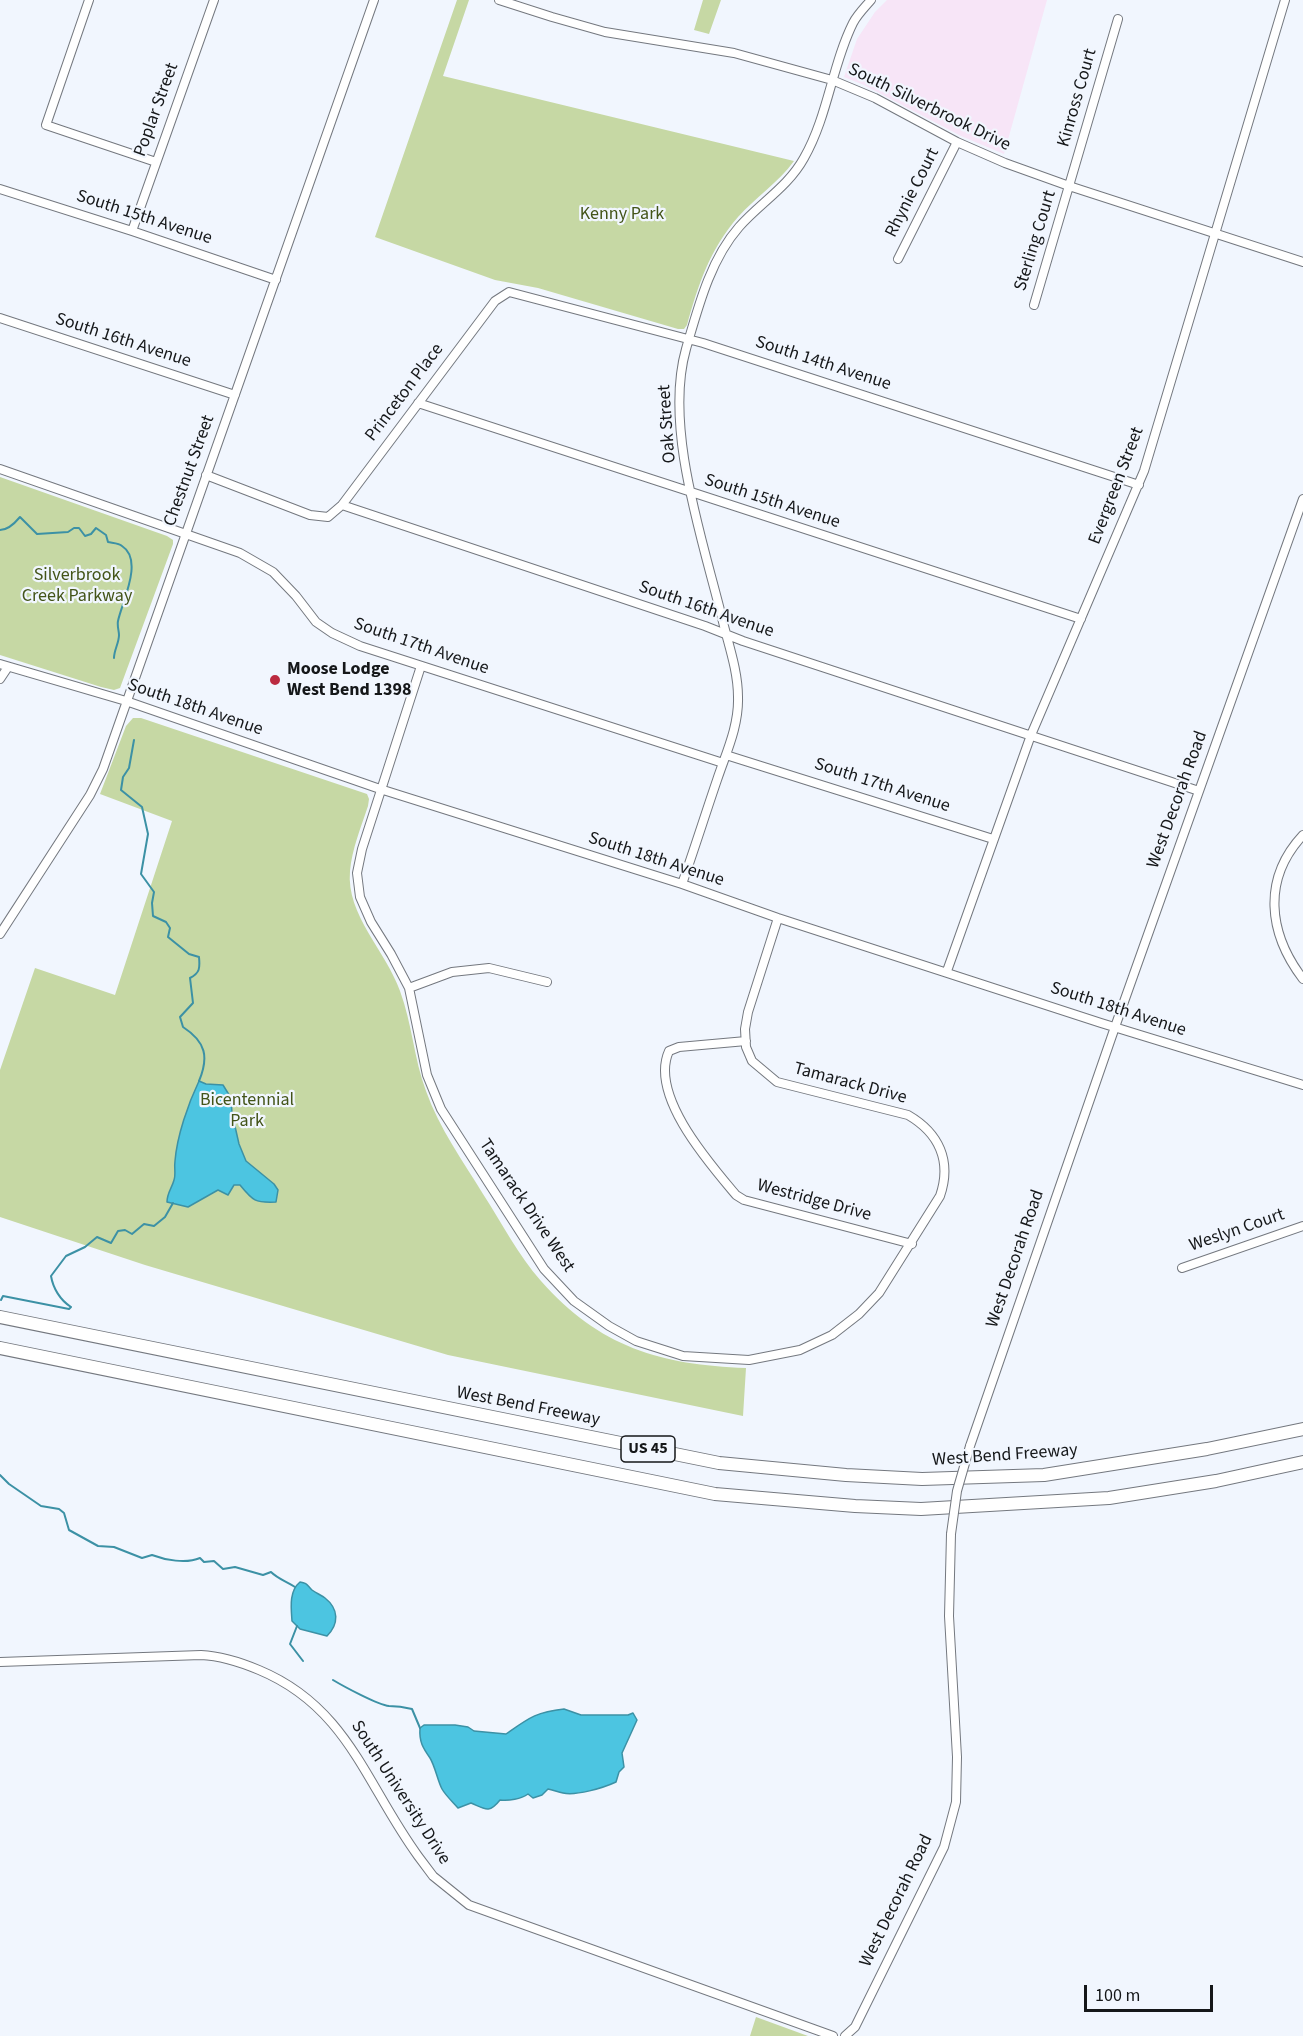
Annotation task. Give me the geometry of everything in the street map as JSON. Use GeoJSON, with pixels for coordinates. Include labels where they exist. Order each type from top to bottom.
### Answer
{"type":"FeatureCollection","features":[{"type":"Feature","properties":{"kind":"highway","name":"West Bend Freeway"},"geometry":{"type":"LineString","coordinates":[[0,1317],[719,1463],[846,1475],[922,1479],[1044,1475],[1207,1449],[1303,1429]]}},
{"type":"Feature","properties":{"kind":"highway","name":"US 45"},"geometry":{"type":"LineString","coordinates":[[0,1348],[715,1494],[855,1506],[921,1509],[1109,1498],[1216,1481],[1303,1462]]}},
{"type":"Feature","properties":{"kind":"street"},"geometry":{"type":"LineString","coordinates":[[89,0],[46,125],[156,162]]}},
{"type":"Feature","properties":{"kind":"street","name":"Poplar Street"},"geometry":{"type":"LineString","coordinates":[[132,231],[214,0]]}},
{"type":"Feature","properties":{"kind":"street","name":"Chestnut Street"},"geometry":{"type":"LineString","coordinates":[[0,934],[90,795],[103,769],[374,0]]}},
{"type":"Feature","properties":{"kind":"street","name":"South Silverbrook Drive"},"geometry":{"type":"LineString","coordinates":[[499,0],[606,32],[734,53],[832,80],[875,98],[957,142],[1005,163],[1303,262]]}},
{"type":"Feature","properties":{"kind":"street","name":"Oak Street"},"geometry":{"type":"LineString","coordinates":[[682,884],[725,759],[736,722],[738,697],[731,650],[690,493],[680,412],[681,375],[689,339],[711,274],[725,245],[746,219],[782,188],[796,172],[818,127],[832,80],[854,22],[871,0]]}},
{"type":"Feature","properties":{"kind":"street","name":"Evergreen Street"},"geometry":{"type":"LineString","coordinates":[[947,971],[1031,735],[1139,485],[1285,0]]}},
{"type":"Feature","properties":{"kind":"street","name":"Kinross Court"},"geometry":{"type":"LineString","coordinates":[[1069,186],[1118,19]]}},
{"type":"Feature","properties":{"kind":"street","name":"Rhynie Court"},"geometry":{"type":"LineString","coordinates":[[898,259],[957,142]]}},
{"type":"Feature","properties":{"kind":"street","name":"Sterling Court"},"geometry":{"type":"LineString","coordinates":[[1034,305],[1069,186]]}},
{"type":"Feature","properties":{"kind":"street","name":"South 15th Avenue"},"geometry":{"type":"LineString","coordinates":[[0,189],[276,280]]}},
{"type":"Feature","properties":{"kind":"street","name":"South 14th Avenue"},"geometry":{"type":"LineString","coordinates":[[495,301],[509,292],[689,339],[1139,485]]}},
{"type":"Feature","properties":{"kind":"street","name":"Princeton Place"},"geometry":{"type":"LineString","coordinates":[[342,505],[495,301]]}},
{"type":"Feature","properties":{"kind":"street","name":"South 16th Avenue"},"geometry":{"type":"LineString","coordinates":[[0,318],[235,395]]}},
{"type":"Feature","properties":{"kind":"street","name":"South 15th Avenue"},"geometry":{"type":"LineString","coordinates":[[418,403],[1081,619]]}},
{"type":"Feature","properties":{"kind":"street","name":"South 17th Avenue"},"geometry":{"type":"LineString","coordinates":[[0,469],[240,553],[273,572],[316,622],[332,633],[360,646],[993,839]]}},
{"type":"Feature","properties":{"kind":"street"},"geometry":{"type":"LineString","coordinates":[[206,475],[310,515],[328,517],[342,505]]}},
{"type":"Feature","properties":{"kind":"street","name":"West Decorah Road"},"geometry":{"type":"LineString","coordinates":[[845,2036],[855,2027],[944,1847],[956,1802],[957,1757],[949,1616],[951,1534],[957,1491],[969,1446],[1303,499]]}},
{"type":"Feature","properties":{"kind":"street","name":"South 16th Avenue"},"geometry":{"type":"LineString","coordinates":[[342,505],[1199,791]]}},
{"type":"Feature","properties":{"kind":"street"},"geometry":{"type":"LineString","coordinates":[[0,679],[4,665]]}},
{"type":"Feature","properties":{"kind":"street","name":"South 18th Avenue"},"geometry":{"type":"LineString","coordinates":[[4,665],[126,701],[380,789],[682,884],[778,918],[1115,1027],[1303,1085]]}},
{"type":"Feature","properties":{"kind":"street","name":"Tamarack Drive West"},"geometry":{"type":"LineString","coordinates":[[421,666],[362,849],[357,873],[360,897],[371,922],[409,988],[427,1075],[441,1109],[544,1269],[574,1301],[609,1326],[636,1341],[683,1356],[749,1360],[800,1350],[832,1335],[859,1314],[879,1293],[912,1244]]}},
{"type":"Feature","properties":{"kind":"street"},"geometry":{"type":"LineString","coordinates":[[1303,835],[1292,846],[1280,870],[1273,903],[1277,929],[1286,952],[1303,979]]}},
{"type":"Feature","properties":{"kind":"street"},"geometry":{"type":"LineString","coordinates":[[746,1041],[745,1029],[748,1012],[778,918]]}},
{"type":"Feature","properties":{"kind":"street"},"geometry":{"type":"LineString","coordinates":[[409,988],[453,972],[489,968],[547,982]]}},
{"type":"Feature","properties":{"kind":"street","name":"Tamarack Drive"},"geometry":{"type":"LineString","coordinates":[[746,1041],[752,1061],[777,1082],[908,1115],[924,1124],[933,1136],[945,1161],[946,1180],[940,1196],[912,1244]]}},
{"type":"Feature","properties":{"kind":"street","name":"Westridge Drive"},"geometry":{"type":"LineString","coordinates":[[746,1041],[700,1044],[669,1050],[665,1060],[669,1095],[696,1147],[736,1195],[744,1200],[912,1244]]}},
{"type":"Feature","properties":{"kind":"street","name":"Weslyn Court"},"geometry":{"type":"LineString","coordinates":[[1182,1268],[1303,1226]]}},
{"type":"Feature","properties":{"kind":"street","name":"South University Drive"},"geometry":{"type":"LineString","coordinates":[[0,1662],[201,1655],[225,1658],[270,1675],[308,1699],[337,1727],[406,1840],[441,1883],[469,1905],[833,2036]]}},
{"type":"Feature","properties":{"kind":"shaded area"},"geometry":{"type":"Polygon","coordinates":[[[887,0],[1047,0],[1004,154],[961,136],[864,85],[844,77],[857,39],[875,12],[887,0]]]}},
{"type":"Feature","properties":{"kind":"green space","name":"Kenny Park"},"geometry":{"type":"Polygon","coordinates":[[[457,0],[469,0],[443,76],[794,161],[728,229],[706,268],[684,329],[538,288],[495,280],[375,237],[457,0]]]}},
{"type":"Feature","properties":{"kind":"green space"},"geometry":{"type":"Polygon","coordinates":[[[703,0],[721,0],[709,34],[694,30],[703,0]]]}},
{"type":"Feature","properties":{"kind":"green space","name":"Silverbrook Creek Parkway"},"geometry":{"type":"Polygon","coordinates":[[[0,477],[173,540],[120,688],[114,690],[101,687],[0,655],[0,477]]]}},
{"type":"Feature","properties":{"kind":"green space","name":"Bicentennial Park"},"geometry":{"type":"Polygon","coordinates":[[[133,718],[141,718],[367,794],[368,806],[351,863],[350,887],[360,918],[394,976],[400,991],[426,1091],[452,1144],[525,1261],[563,1304],[609,1337],[633,1348],[659,1357],[686,1362],[746,1368],[743,1416],[448,1355],[145,1265],[0,1217],[0,1070],[35,968],[115,995],[172,821],[100,794],[126,726],[133,718]]]}},
{"type":"Feature","properties":{"kind":"green space"},"geometry":{"type":"Polygon","coordinates":[[[756,2017],[808,2036],[750,2036],[756,2017]]]}},
{"type":"Feature","properties":{"kind":"water"},"geometry":{"type":"Polygon","coordinates":[[[199,1081],[206,1084],[223,1085],[231,1098],[239,1144],[246,1161],[274,1184],[278,1190],[276,1202],[255,1200],[240,1185],[234,1185],[228,1195],[218,1190],[188,1207],[167,1202],[175,1178],[176,1151],[181,1131],[199,1081]]]}},
{"type":"Feature","properties":{"kind":"water"},"geometry":{"type":"Polygon","coordinates":[[[300,1582],[325,1598],[333,1607],[336,1617],[334,1627],[327,1636],[300,1629],[292,1621],[292,1595],[300,1582]]]}},
{"type":"Feature","properties":{"kind":"water"},"geometry":{"type":"Polygon","coordinates":[[[564,1709],[581,1715],[628,1715],[633,1713],[637,1720],[622,1753],[624,1767],[619,1772],[616,1782],[597,1789],[568,1794],[548,1789],[542,1795],[533,1798],[528,1794],[515,1799],[500,1800],[490,1809],[471,1803],[458,1808],[442,1789],[432,1761],[421,1741],[420,1728],[424,1725],[455,1725],[468,1727],[474,1731],[506,1734],[533,1717],[564,1709]]]}},
{"type":"Feature","properties":{"kind":"waterway"},"geometry":{"type":"LineString","coordinates":[[0,530],[14,524],[20,517],[37,534],[68,532],[79,528],[85,536],[91,534],[96,528],[106,535],[108,542],[121,545],[128,552],[131,561],[130,582],[118,621],[119,638],[114,658]]}},
{"type":"Feature","properties":{"kind":"waterway"},"geometry":{"type":"LineString","coordinates":[[134,740],[129,768],[123,777],[121,790],[142,807],[148,834],[141,874],[154,892],[153,916],[166,922],[170,928],[168,937],[189,954],[199,957],[199,970],[190,978],[193,1003],[180,1017],[183,1027],[201,1044],[204,1065],[199,1081]]}},
{"type":"Feature","properties":{"kind":"waterway"},"geometry":{"type":"LineString","coordinates":[[1,1300],[3,1296],[69,1309],[71,1307],[58,1293],[51,1276],[66,1256],[85,1247],[97,1237],[111,1243],[118,1231],[125,1230],[132,1234],[144,1224],[154,1226],[165,1217],[173,1203]]}},
{"type":"Feature","properties":{"kind":"waterway"},"geometry":{"type":"LineString","coordinates":[[0,1475],[41,1506],[59,1509],[64,1513],[69,1530],[98,1546],[114,1547],[142,1558],[152,1555],[182,1561],[200,1558],[204,1562],[214,1561],[223,1569],[235,1567],[263,1575],[271,1572],[295,1587]]}},
{"type":"Feature","properties":{"kind":"waterway"},"geometry":{"type":"LineString","coordinates":[[297,1626],[290,1644],[303,1661]]}},
{"type":"Feature","properties":{"kind":"waterway"},"geometry":{"type":"LineString","coordinates":[[333,1680],[377,1702],[412,1709],[420,1728]]}},
{"type":"Feature","properties":{"kind":"place","name":"Moose Lodge West Bend 1398"},"geometry":{"type":"Point","coordinates":[275,680]}}]}
